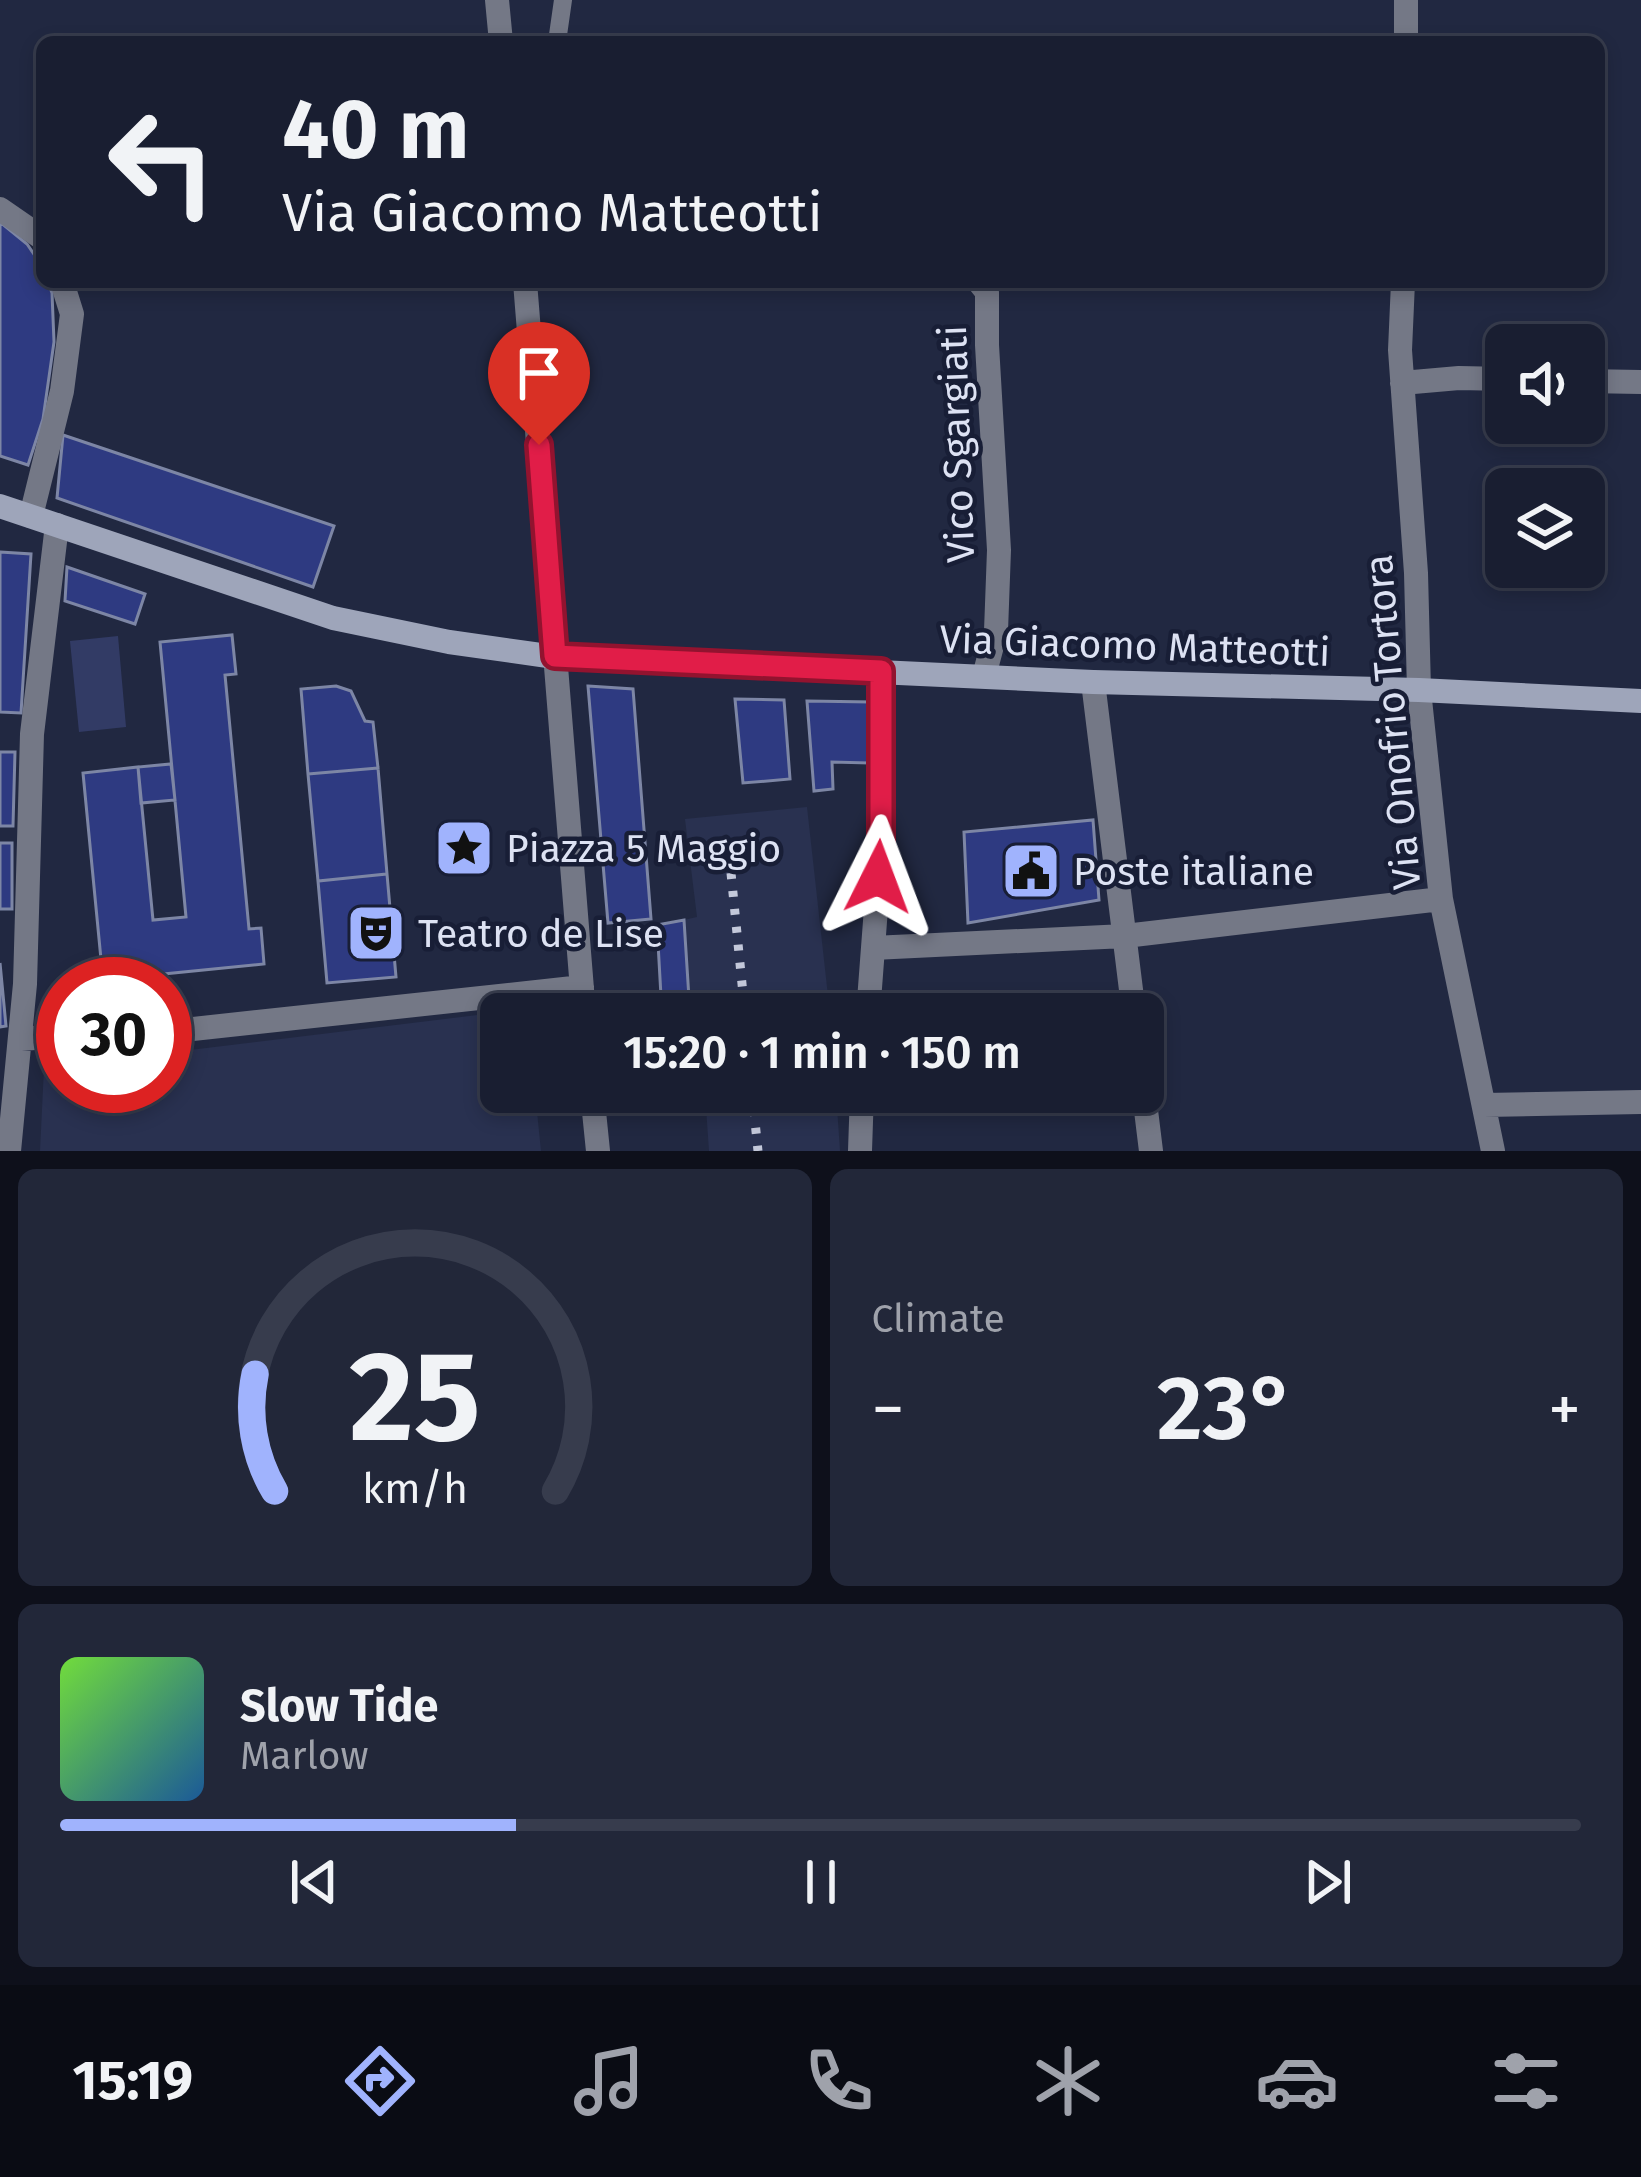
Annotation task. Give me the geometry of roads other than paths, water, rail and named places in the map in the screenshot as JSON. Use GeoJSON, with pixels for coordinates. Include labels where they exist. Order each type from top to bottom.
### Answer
{"type":"FeatureCollection","features":[{"type":"Feature","properties":{"kind":"street"},"geometry":{"type":"LineString","coordinates":[[497,0],[500,36]]}},
{"type":"Feature","properties":{"kind":"street"},"geometry":{"type":"LineString","coordinates":[[1406,0],[1406,36]]}},
{"type":"Feature","properties":{"kind":"street"},"geometry":{"type":"LineString","coordinates":[[0,209],[36,234]]}},
{"type":"Feature","properties":{"kind":"street"},"geometry":{"type":"LineString","coordinates":[[31,516],[62,391],[72,314],[64,288]]}},
{"type":"Feature","properties":{"kind":"street"},"geometry":{"type":"LineString","coordinates":[[525,288],[582,993]]}},
{"type":"Feature","properties":{"kind":"street","name":"Vico Sgargiati"},"geometry":{"type":"LineString","coordinates":[[984,288],[999,550],[996,631],[984,676]]}},
{"type":"Feature","properties":{"kind":"street","name":"Via Onofrio Tortora"},"geometry":{"type":"LineString","coordinates":[[1403,288],[1402,383],[1419,690],[1441,899],[1493,1151]]}},
{"type":"Feature","properties":{"kind":"street"},"geometry":{"type":"LineString","coordinates":[[1402,383],[1485,379]]}},
{"type":"Feature","properties":{"kind":"street"},"geometry":{"type":"LineString","coordinates":[[1605,381],[1641,382]]}},
{"type":"Feature","properties":{"kind":"street","name":"Via Giacomo Matteotti"},"geometry":{"type":"LineString","coordinates":[[0,506],[333,618],[449,643],[555,656],[1093,682],[1641,700]]}},
{"type":"Feature","properties":{"kind":"street"},"geometry":{"type":"LineString","coordinates":[[10,1151],[8,1071],[21,1039],[26,984],[32,734],[57,525]]}},
{"type":"Feature","properties":{"kind":"street"},"geometry":{"type":"LineString","coordinates":[[870,993],[881,842],[881,671]]}},
{"type":"Feature","properties":{"kind":"street"},"geometry":{"type":"LineString","coordinates":[[1093,682],[1132,993]]}},
{"type":"Feature","properties":{"kind":"street"},"geometry":{"type":"LineString","coordinates":[[873,948],[1125,936],[1441,899]]}},
{"type":"Feature","properties":{"kind":"street"},"geometry":{"type":"LineString","coordinates":[[192,1029],[582,987]]}},
{"type":"Feature","properties":{"kind":"street"},"geometry":{"type":"LineString","coordinates":[[21,1039],[36,1038]]}},
{"type":"Feature","properties":{"kind":"street"},"geometry":{"type":"LineString","coordinates":[[1484,1105],[1641,1102]]}},
{"type":"Feature","properties":{"kind":"street"},"geometry":{"type":"LineString","coordinates":[[594,1113],[598,1151]]}},
{"type":"Feature","properties":{"kind":"street"},"geometry":{"type":"LineString","coordinates":[[860,1151],[861,1113]]}},
{"type":"Feature","properties":{"kind":"street"},"geometry":{"type":"LineString","coordinates":[[1146,1113],[1151,1151]]}},
{"type":"Feature","properties":{"kind":"lane"},"geometry":{"type":"LineString","coordinates":[[558,36],[563,0]]}},
{"type":"Feature","properties":{"kind":"railway"},"geometry":{"type":"LineString","coordinates":[[731,873],[743,993]]}},
{"type":"Feature","properties":{"kind":"railway"},"geometry":{"type":"LineString","coordinates":[[754,1113],[758,1151]]}},
{"type":"Feature","properties":{"kind":"place","name":"Piazza 5 Maggio"},"geometry":{"type":"Point","coordinates":[464,848]}},
{"type":"Feature","properties":{"kind":"place","name":"Poste italiane"},"geometry":{"type":"Point","coordinates":[1031,871]}},
{"type":"Feature","properties":{"kind":"place","name":"Teatro de Lise"},"geometry":{"type":"Point","coordinates":[376,933]}}]}
